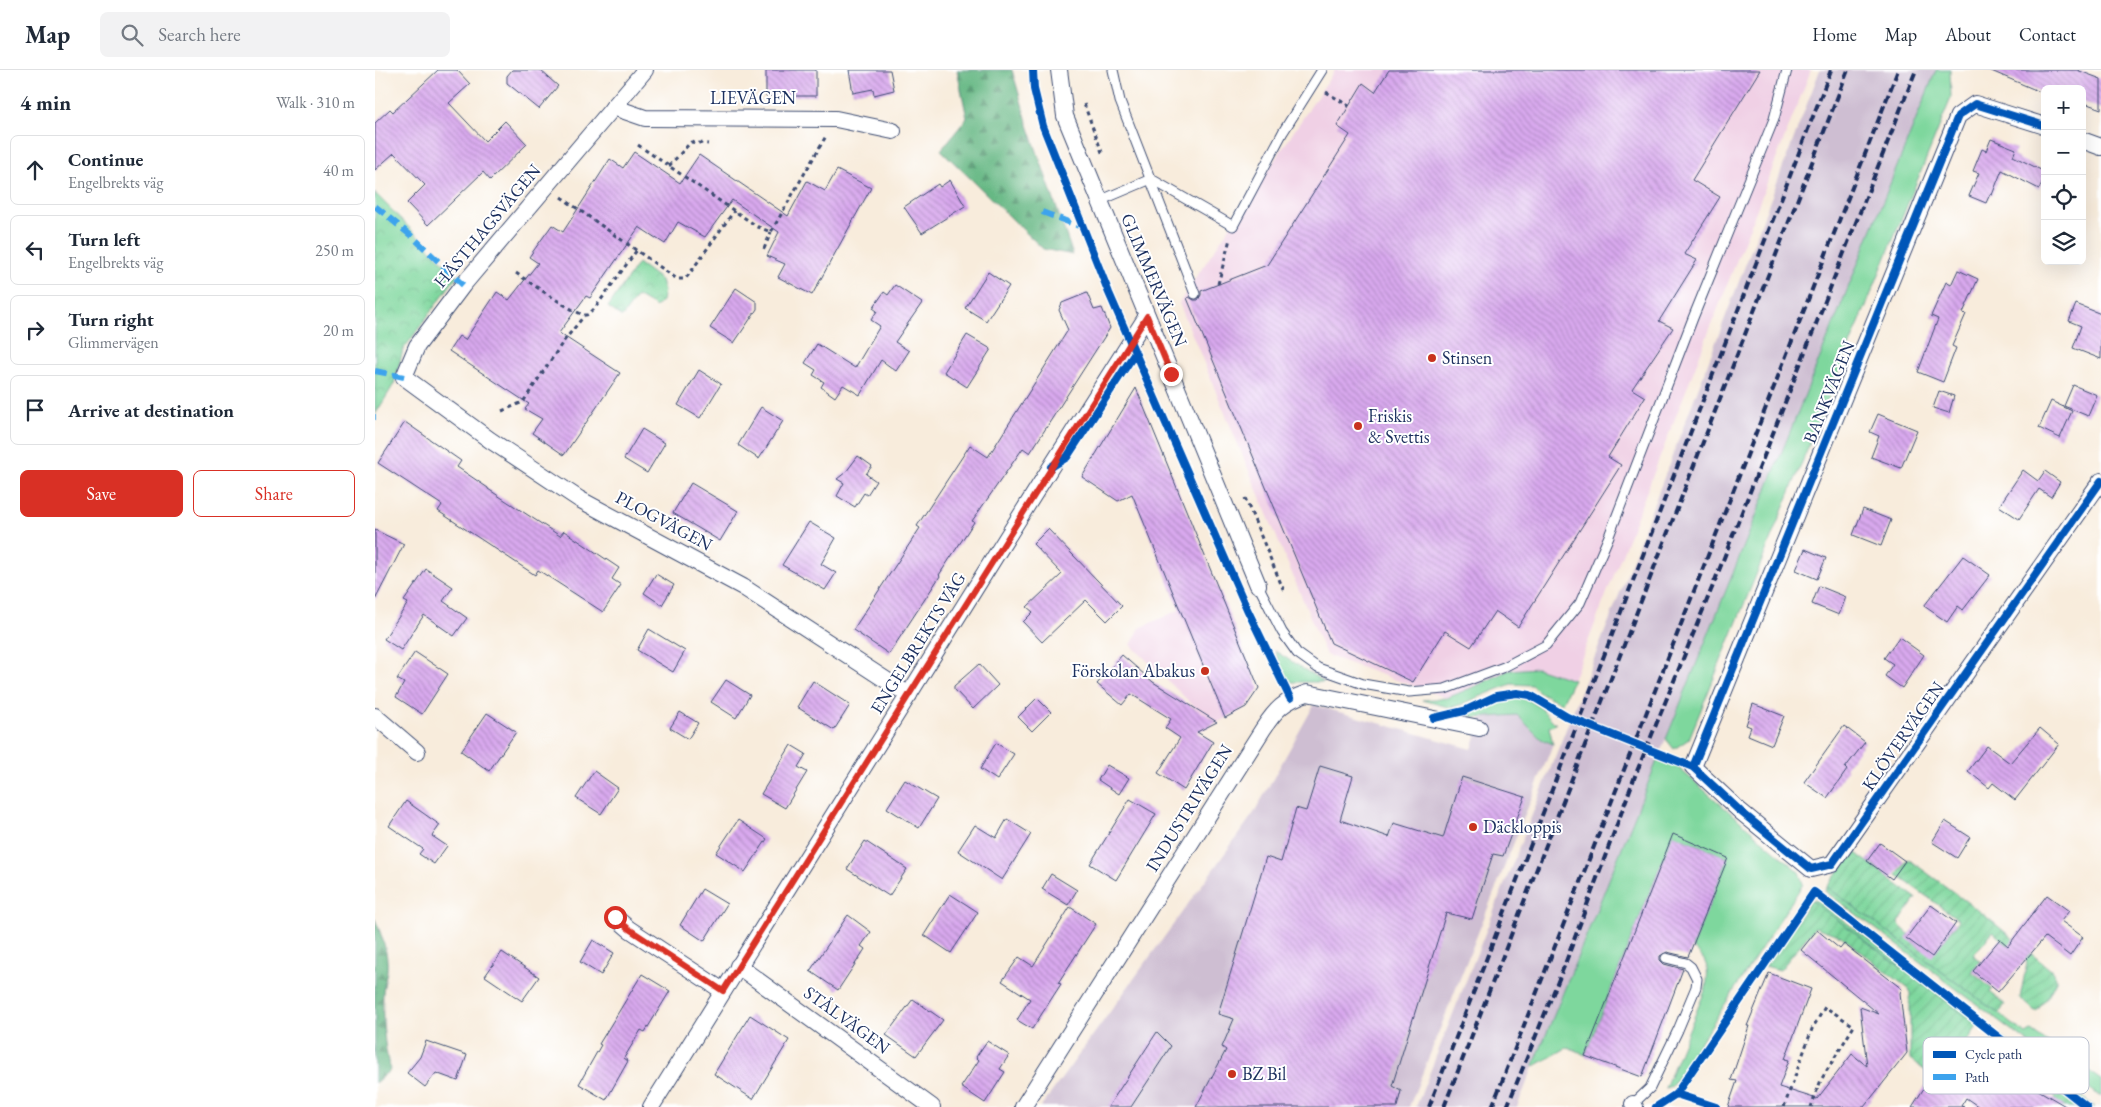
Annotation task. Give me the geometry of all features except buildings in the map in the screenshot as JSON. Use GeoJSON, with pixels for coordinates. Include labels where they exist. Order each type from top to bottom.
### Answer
{"type":"FeatureCollection","features":[{"type":"Feature","properties":{"kind":"street","name":"HÄSTHAGSVÄGEN"},"geometry":{"type":"LineString","coordinates":[[403,376],[417,346],[463,285],[645,70]]}},
{"type":"Feature","properties":{"kind":"street","name":"GLIMMERVÄGEN"},"geometry":{"type":"LineString","coordinates":[[1059,70],[1065,116],[1258,585]]}},
{"type":"Feature","properties":{"kind":"street","name":"BANKVÄGEN"},"geometry":{"type":"LineString","coordinates":[[1693,766],[1958,116],[1975,104],[2041,125]]}},
{"type":"Feature","properties":{"kind":"street","name":"LIEVÄGEN"},"geometry":{"type":"LineString","coordinates":[[613,107],[645,118],[836,119],[893,131]]}},
{"type":"Feature","properties":{"kind":"street"},"geometry":{"type":"LineString","coordinates":[[2086,141],[2101,147]]}},
{"type":"Feature","properties":{"kind":"street","name":"ENGELBREKTS VÄG"},"geometry":{"type":"LineString","coordinates":[[651,1107],[1147,316]]}},
{"type":"Feature","properties":{"kind":"street","name":"PLOGVÄGEN"},"geometry":{"type":"LineString","coordinates":[[403,376],[490,440],[579,498],[743,587],[909,695]]}},
{"type":"Feature","properties":{"kind":"street","name":"KLÖVERVÄGEN"},"geometry":{"type":"LineString","coordinates":[[1693,766],[1740,811],[1811,869],[1832,864],[2101,481]]}},
{"type":"Feature","properties":{"kind":"street","name":"INDUSTRIVÄGEN"},"geometry":{"type":"LineString","coordinates":[[1023,1107],[1263,729],[1273,714],[1290,698],[1307,693],[1479,728]]}},
{"type":"Feature","properties":{"kind":"street"},"geometry":{"type":"LineString","coordinates":[[375,716],[417,752]]}},
{"type":"Feature","properties":{"kind":"street"},"geometry":{"type":"LineString","coordinates":[[615,917],[629,929],[723,991]]}},
{"type":"Feature","properties":{"kind":"street","name":"STÅLVÄGEN"},"geometry":{"type":"LineString","coordinates":[[739,966],[932,1107]]}},
{"type":"Feature","properties":{"kind":"lane"},"geometry":{"type":"LineString","coordinates":[[1113,70],[1120,100],[1195,294]]}},
{"type":"Feature","properties":{"kind":"lane"},"geometry":{"type":"LineString","coordinates":[[1151,179],[1233,226],[1283,132],[1322,70]]}},
{"type":"Feature","properties":{"kind":"lane"},"geometry":{"type":"LineString","coordinates":[[1258,585],[1281,632],[1297,653],[1318,668],[1363,684],[1409,692],[1445,689],[1503,667],[1547,645],[1580,603],[1609,536],[1693,318],[1773,119],[1787,70]]}},
{"type":"Feature","properties":{"kind":"lane"},"geometry":{"type":"LineString","coordinates":[[1099,201],[1151,179]]}},
{"type":"Feature","properties":{"kind":"lane"},"geometry":{"type":"LineString","coordinates":[[1634,1106],[1651,1088],[1696,986],[1697,978],[1691,967],[1686,963],[1666,958]]}},
{"type":"Feature","properties":{"kind":"path"},"geometry":{"type":"LineString","coordinates":[[1313,85],[1349,106]]}},
{"type":"Feature","properties":{"kind":"path"},"geometry":{"type":"LineString","coordinates":[[1083,103],[1104,157]]}},
{"type":"Feature","properties":{"kind":"path"},"geometry":{"type":"LineString","coordinates":[[764,249],[771,232],[836,119]]}},
{"type":"Feature","properties":{"kind":"path"},"geometry":{"type":"LineString","coordinates":[[669,166],[691,142],[709,144]]}},
{"type":"Feature","properties":{"kind":"path"},"geometry":{"type":"LineString","coordinates":[[639,145],[758,227],[771,232]]}},
{"type":"Feature","properties":{"kind":"path"},"geometry":{"type":"LineString","coordinates":[[546,186],[677,279],[685,280],[734,211]]}},
{"type":"Feature","properties":{"kind":"path"},"geometry":{"type":"LineString","coordinates":[[1218,284],[1233,226]]}},
{"type":"Feature","properties":{"kind":"path"},"geometry":{"type":"LineString","coordinates":[[502,411],[523,402],[563,342],[583,316],[595,308],[637,250]]}},
{"type":"Feature","properties":{"kind":"path"},"geometry":{"type":"LineString","coordinates":[[516,273],[583,316]]}},
{"type":"Feature","properties":{"kind":"path"},"geometry":{"type":"LineString","coordinates":[[1784,1107],[1812,1028],[1825,1007],[1854,1026],[1821,1080],[1811,1107]]}},
{"type":"Feature","properties":{"kind":"shaded area","name":"Stinsen"},"geometry":{"type":"Polygon","coordinates":[[[1335,70],[1811,70],[1573,680],[1537,668],[1478,685],[1447,698],[1326,655],[1179,303],[1335,70]]]}},
{"type":"Feature","properties":{"kind":"shaded area"},"geometry":{"type":"Polygon","coordinates":[[[1820,70],[1936,70],[1517,1107],[1416,1107],[1611,616],[1820,70]]]}},
{"type":"Feature","properties":{"kind":"shaded area","name":"Förskolan Abakus"},"geometry":{"type":"Polygon","coordinates":[[[1220,591],[1259,688],[1246,707],[1213,725],[1131,645],[1140,628],[1220,591]]]}},
{"type":"Feature","properties":{"kind":"shaded area"},"geometry":{"type":"Polygon","coordinates":[[[1314,705],[1472,749],[1482,717],[1517,715],[1541,739],[1553,744],[1409,1107],[1041,1107],[1254,813],[1314,705]]]}},
{"type":"Feature","properties":{"kind":"green space"},"geometry":{"type":"Polygon","coordinates":[[[957,70],[1012,70],[1029,128],[1073,255],[1043,249],[941,150],[967,118],[957,70]]]}},
{"type":"Feature","properties":{"kind":"green space"},"geometry":{"type":"Polygon","coordinates":[[[1936,70],[1950,70],[1951,98],[1689,739],[1674,749],[1666,739],[1936,70]]]}},
{"type":"Feature","properties":{"kind":"green space"},"geometry":{"type":"Polygon","coordinates":[[[375,193],[457,276],[403,350],[394,384],[375,415],[375,193]]]}},
{"type":"Feature","properties":{"kind":"green space"},"geometry":{"type":"Polygon","coordinates":[[[638,263],[661,280],[664,291],[662,301],[656,307],[637,296],[622,317],[608,307],[638,263]]]}},
{"type":"Feature","properties":{"kind":"green space"},"geometry":{"type":"Polygon","coordinates":[[[1275,651],[1324,682],[1286,682],[1275,651]]]}},
{"type":"Feature","properties":{"kind":"green space"},"geometry":{"type":"Polygon","coordinates":[[[1537,668],[1573,680],[1562,703],[1541,693],[1531,685],[1511,684],[1457,706],[1448,707],[1422,700],[1447,698],[1509,670],[1537,668]]]}},
{"type":"Feature","properties":{"kind":"green space"},"geometry":{"type":"Polygon","coordinates":[[[1507,697],[1516,697],[1530,701],[1545,712],[1556,724],[1549,727],[1553,744],[1541,739],[1517,715],[1474,718],[1465,715],[1507,697]]]}},
{"type":"Feature","properties":{"kind":"green space"},"geometry":{"type":"Polygon","coordinates":[[[1657,761],[1674,764],[1799,872],[1803,884],[1672,1086],[1665,1088],[1706,988],[1706,965],[1701,956],[1692,947],[1728,858],[1673,834],[1585,1055],[1568,1047],[1533,1067],[1657,761]]]}},
{"type":"Feature","properties":{"kind":"green space"},"geometry":{"type":"Polygon","coordinates":[[[1853,851],[1916,898],[1898,924],[1932,956],[1959,920],[1897,875],[1908,859],[1982,913],[2051,970],[2057,979],[2048,997],[2036,1012],[2020,998],[2027,962],[1993,932],[1973,955],[1980,961],[1972,972],[1992,989],[1990,992],[2005,1004],[1999,1014],[1827,887],[1853,851]]]}},
{"type":"Feature","properties":{"kind":"green space"},"geometry":{"type":"Polygon","coordinates":[[[1827,887],[2026,1034],[2031,1031],[2040,1037],[2021,1037],[1825,891],[1827,887]]]}},
{"type":"Feature","properties":{"kind":"green space"},"geometry":{"type":"Polygon","coordinates":[[[1811,900],[1816,900],[2001,1037],[1995,1037],[1811,900]]]}},
{"type":"Feature","properties":{"kind":"green space"},"geometry":{"type":"Polygon","coordinates":[[[1811,900],[1978,1025],[1970,1037],[1923,1037],[1923,1069],[1910,1059],[1910,990],[1841,936],[1815,927],[1780,970],[1765,966],[1811,900]]]}},
{"type":"Feature","properties":{"kind":"green space"},"geometry":{"type":"Polygon","coordinates":[[[375,919],[387,957],[387,971],[383,991],[383,1013],[385,1042],[390,1070],[375,1083],[375,919]]]}},
{"type":"Feature","properties":{"kind":"green space"},"geometry":{"type":"Polygon","coordinates":[[[2089,1072],[2101,1080],[2101,1097],[2089,1088],[2089,1072]]]}},
{"type":"Feature","properties":{"kind":"green space"},"geometry":{"type":"Polygon","coordinates":[[[2052,1094],[2071,1094],[2083,1103],[2084,1107],[2057,1107],[2055,1096],[2052,1094]]]}},
{"type":"Feature","properties":{"kind":"green space"},"geometry":{"type":"Polygon","coordinates":[[[2071,1094],[2077,1094],[2095,1107],[2084,1107],[2083,1103],[2071,1094]]]}},
{"type":"Feature","properties":{"kind":"railway"},"geometry":{"type":"LineString","coordinates":[[1429,1107],[1831,70]]}},
{"type":"Feature","properties":{"kind":"railway"},"geometry":{"type":"LineString","coordinates":[[1444,1107],[1848,70]]}},
{"type":"Feature","properties":{"kind":"railway"},"geometry":{"type":"LineString","coordinates":[[1492,1107],[1898,70]]}},
{"type":"Feature","properties":{"kind":"railway"},"geometry":{"type":"LineString","coordinates":[[1507,1107],[1565,964],[1635,776],[1714,583],[1916,70]]}},
{"type":"Feature","properties":{"kind":"marked path"},"geometry":{"type":"LineString","coordinates":[[375,206],[415,239],[463,285]]}},
{"type":"Feature","properties":{"kind":"marked path"},"geometry":{"type":"LineString","coordinates":[[1042,212],[1084,228]]}},
{"type":"Feature","properties":{"kind":"marked path"},"geometry":{"type":"LineString","coordinates":[[375,371],[404,377]]}},
{"type":"Feature","properties":{"kind":"cycle path"},"geometry":{"type":"LineString","coordinates":[[1033,70],[1034,89],[1043,126],[1109,293],[1247,609],[1290,698]]}},
{"type":"Feature","properties":{"kind":"cycle path"},"geometry":{"type":"LineString","coordinates":[[1693,767],[1958,116],[1975,104],[2041,125]]}},
{"type":"Feature","properties":{"kind":"cycle path"},"geometry":{"type":"LineString","coordinates":[[1051,467],[1067,457],[1135,353]]}},
{"type":"Feature","properties":{"kind":"cycle path"},"geometry":{"type":"LineString","coordinates":[[1434,718],[1464,711],[1496,696],[1517,693],[1530,695],[1567,717],[1693,767],[1740,811],[1811,869],[1832,864],[2101,481]]}},
{"type":"Feature","properties":{"kind":"cycle path"},"geometry":{"type":"LineString","coordinates":[[1676,1094],[1814,892],[1998,1037]]}},
{"type":"Feature","properties":{"kind":"cycle path"},"geometry":{"type":"LineString","coordinates":[[1656,1107],[1676,1094],[1716,1107]]}},
{"type":"Feature","properties":{"kind":"cycle path"},"geometry":{"type":"LineString","coordinates":[[2070,1094],[2087,1107]]}},
{"type":"Feature","properties":{"kind":"place","name":"Stinsen"},"geometry":{"type":"Point","coordinates":[1432,358]}},
{"type":"Feature","properties":{"kind":"place","name":"Friskis & Svettis"},"geometry":{"type":"Point","coordinates":[1358,426]}},
{"type":"Feature","properties":{"kind":"place","name":"Förskolan Abakus"},"geometry":{"type":"Point","coordinates":[1205,671]}},
{"type":"Feature","properties":{"kind":"place","name":"Däckloppis"},"geometry":{"type":"Point","coordinates":[1473,827]}},
{"type":"Feature","properties":{"kind":"place","name":"BZ Bil"},"geometry":{"type":"Point","coordinates":[1232,1074]}},
{"type":"Feature","properties":{"kind":"route"},"geometry":{"type":"LineString","coordinates":[[615,917],[629,929],[723,991],[1147,316],[1171,374]]}}]}
